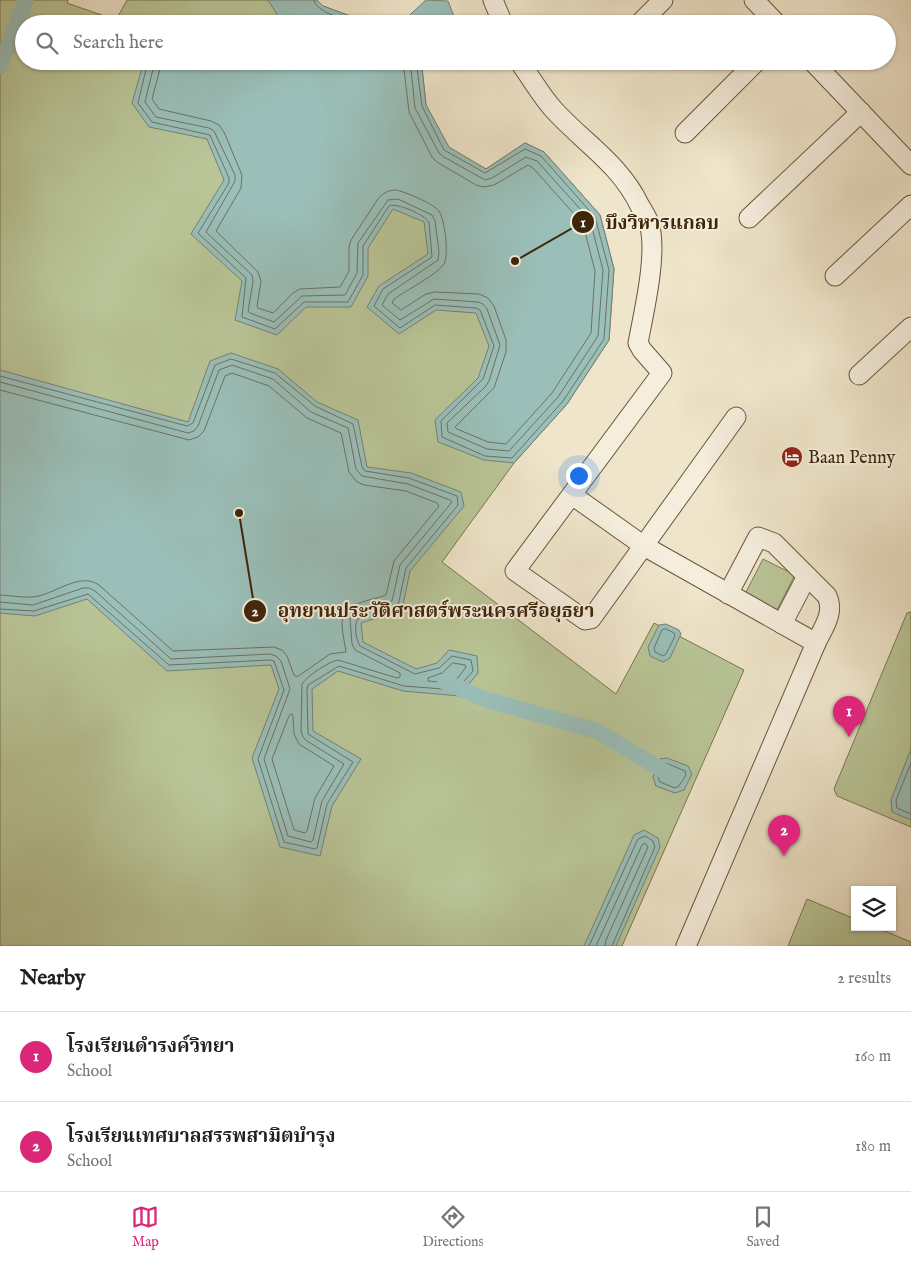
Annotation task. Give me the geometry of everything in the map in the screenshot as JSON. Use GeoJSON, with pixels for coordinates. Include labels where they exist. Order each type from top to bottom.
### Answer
{"type":"FeatureCollection","features":[{"type":"Feature","properties":{"kind":"street"},"geometry":{"type":"LineString","coordinates":[[493,0],[499,15]]}},
{"type":"Feature","properties":{"kind":"street"},"geometry":{"type":"LineString","coordinates":[[648,15],[663,0]]}},
{"type":"Feature","properties":{"kind":"street"},"geometry":{"type":"LineString","coordinates":[[754,0],[768,15]]}},
{"type":"Feature","properties":{"kind":"street"},"geometry":{"type":"LineString","coordinates":[[524,70],[554,110],[602,154],[623,178],[637,199],[649,223],[652,250],[638,343],[662,372],[515,571],[585,620],[588,620],[644,546],[736,417]]}},
{"type":"Feature","properties":{"kind":"street"},"geometry":{"type":"LineString","coordinates":[[685,133],[749,70]]}},
{"type":"Feature","properties":{"kind":"street"},"geometry":{"type":"LineString","coordinates":[[821,70],[911,165]]}},
{"type":"Feature","properties":{"kind":"street"},"geometry":{"type":"LineString","coordinates":[[749,218],[861,112]]}},
{"type":"Feature","properties":{"kind":"street"},"geometry":{"type":"LineString","coordinates":[[835,276],[911,205]]}},
{"type":"Feature","properties":{"kind":"street"},"geometry":{"type":"LineString","coordinates":[[859,375],[911,327]]}},
{"type":"Feature","properties":{"kind":"street"},"geometry":{"type":"LineString","coordinates":[[572,495],[644,546],[816,643]]}},
{"type":"Feature","properties":{"kind":"street"},"geometry":{"type":"LineString","coordinates":[[686,946],[830,613],[831,604],[827,596],[774,542],[758,537],[728,594]]}},
{"type":"Feature","properties":{"kind":"street"},"geometry":{"type":"LineString","coordinates":[[782,624],[807,576]]}},
{"type":"Feature","properties":{"kind":"green space"},"geometry":{"type":"Polygon","coordinates":[[[0,0],[68,0],[67,3],[102,15],[15,15],[15,70],[422,70],[426,105],[449,148],[486,169],[525,143],[544,152],[600,215],[614,269],[609,340],[567,404],[514,463],[442,562],[616,694],[654,623],[744,670],[622,946],[0,946],[0,0]]]}},
{"type":"Feature","properties":{"kind":"green space"},"geometry":{"type":"Polygon","coordinates":[[[127,0],[317,0],[323,6],[348,15],[119,15],[127,0]]]}},
{"type":"Feature","properties":{"kind":"green space"},"geometry":{"type":"Polygon","coordinates":[[[763,559],[795,575],[777,610],[745,594],[763,559]]]}},
{"type":"Feature","properties":{"kind":"green space"},"geometry":{"type":"Polygon","coordinates":[[[911,612],[911,827],[837,796],[834,789],[907,613],[911,612]]]}},
{"type":"Feature","properties":{"kind":"green space"},"geometry":{"type":"Polygon","coordinates":[[[807,899],[851,917],[851,931],[885,931],[911,942],[911,946],[788,946],[807,899]]]}},
{"type":"Feature","properties":{"kind":"water"},"geometry":{"type":"Polygon","coordinates":[[[268,0],[317,0],[323,6],[348,15],[277,15],[268,0]]]}},
{"type":"Feature","properties":{"kind":"water"},"geometry":{"type":"Polygon","coordinates":[[[426,0],[448,1],[453,15],[410,15],[426,0]]]}},
{"type":"Feature","properties":{"kind":"water"},"geometry":{"type":"Polygon","coordinates":[[[141,70],[422,70],[426,105],[449,147],[486,169],[525,143],[544,152],[600,215],[614,269],[609,340],[567,404],[514,463],[484,460],[438,442],[435,420],[478,378],[489,346],[476,313],[436,310],[399,334],[367,307],[379,286],[428,254],[424,222],[393,209],[368,248],[368,276],[351,307],[306,307],[277,335],[235,320],[242,281],[191,234],[224,180],[207,139],[149,127],[132,103],[141,70]]]}},
{"type":"Feature","properties":{"kind":"water"},"geometry":{"type":"Polygon","coordinates":[[[231,353],[278,369],[317,402],[358,420],[367,467],[411,473],[461,492],[464,506],[410,571],[402,610],[361,623],[363,642],[416,669],[437,663],[449,650],[477,656],[478,673],[459,696],[403,691],[338,671],[312,689],[313,731],[361,759],[332,806],[320,856],[280,847],[252,758],[279,689],[271,665],[167,671],[87,599],[35,616],[0,613],[0,370],[188,422],[210,361],[231,353]]]}},
{"type":"Feature","properties":{"kind":"water"},"geometry":{"type":"Polygon","coordinates":[[[666,624],[679,630],[681,634],[670,658],[663,662],[650,656],[648,647],[659,625],[666,624]]]}},
{"type":"Feature","properties":{"kind":"water"},"geometry":{"type":"Polygon","coordinates":[[[911,749],[911,820],[892,812],[891,800],[911,749]]]}},
{"type":"Feature","properties":{"kind":"water"},"geometry":{"type":"Polygon","coordinates":[[[667,758],[688,766],[692,774],[684,790],[675,793],[656,786],[653,777],[660,759],[667,758]]]}},
{"type":"Feature","properties":{"kind":"water"},"geometry":{"type":"Polygon","coordinates":[[[644,830],[658,838],[660,847],[616,946],[584,946],[634,835],[644,830]]]}},
{"type":"Feature","properties":{"kind":"waterway"},"geometry":{"type":"LineString","coordinates":[[20,15],[26,0]]}},
{"type":"Feature","properties":{"kind":"waterway"},"geometry":{"type":"LineString","coordinates":[[0,66],[15,28]]}},
{"type":"Feature","properties":{"kind":"waterway"},"geometry":{"type":"LineString","coordinates":[[445,682],[484,699],[597,731],[669,774]]}},
{"type":"Feature","properties":{"kind":"place","name":"บึงวิหารแกลบ"},"geometry":{"type":"Point","coordinates":[515,261]}},
{"type":"Feature","properties":{"kind":"place","name":"Baan Penny"},"geometry":{"type":"Point","coordinates":[792,457]}},
{"type":"Feature","properties":{"kind":"place","name":"อุทยานประวัติศาสตร์พระนครศรีอยุธยา"},"geometry":{"type":"Point","coordinates":[239,513]}},
{"type":"Feature","properties":{"kind":"place","name":"โรงเรียนดำรงค์วิทยา"},"geometry":{"type":"Point","coordinates":[849,737]}},
{"type":"Feature","properties":{"kind":"place","name":"โรงเรียนเทศบาลสรรพสามิตบำรุง"},"geometry":{"type":"Point","coordinates":[784,856]}}]}
